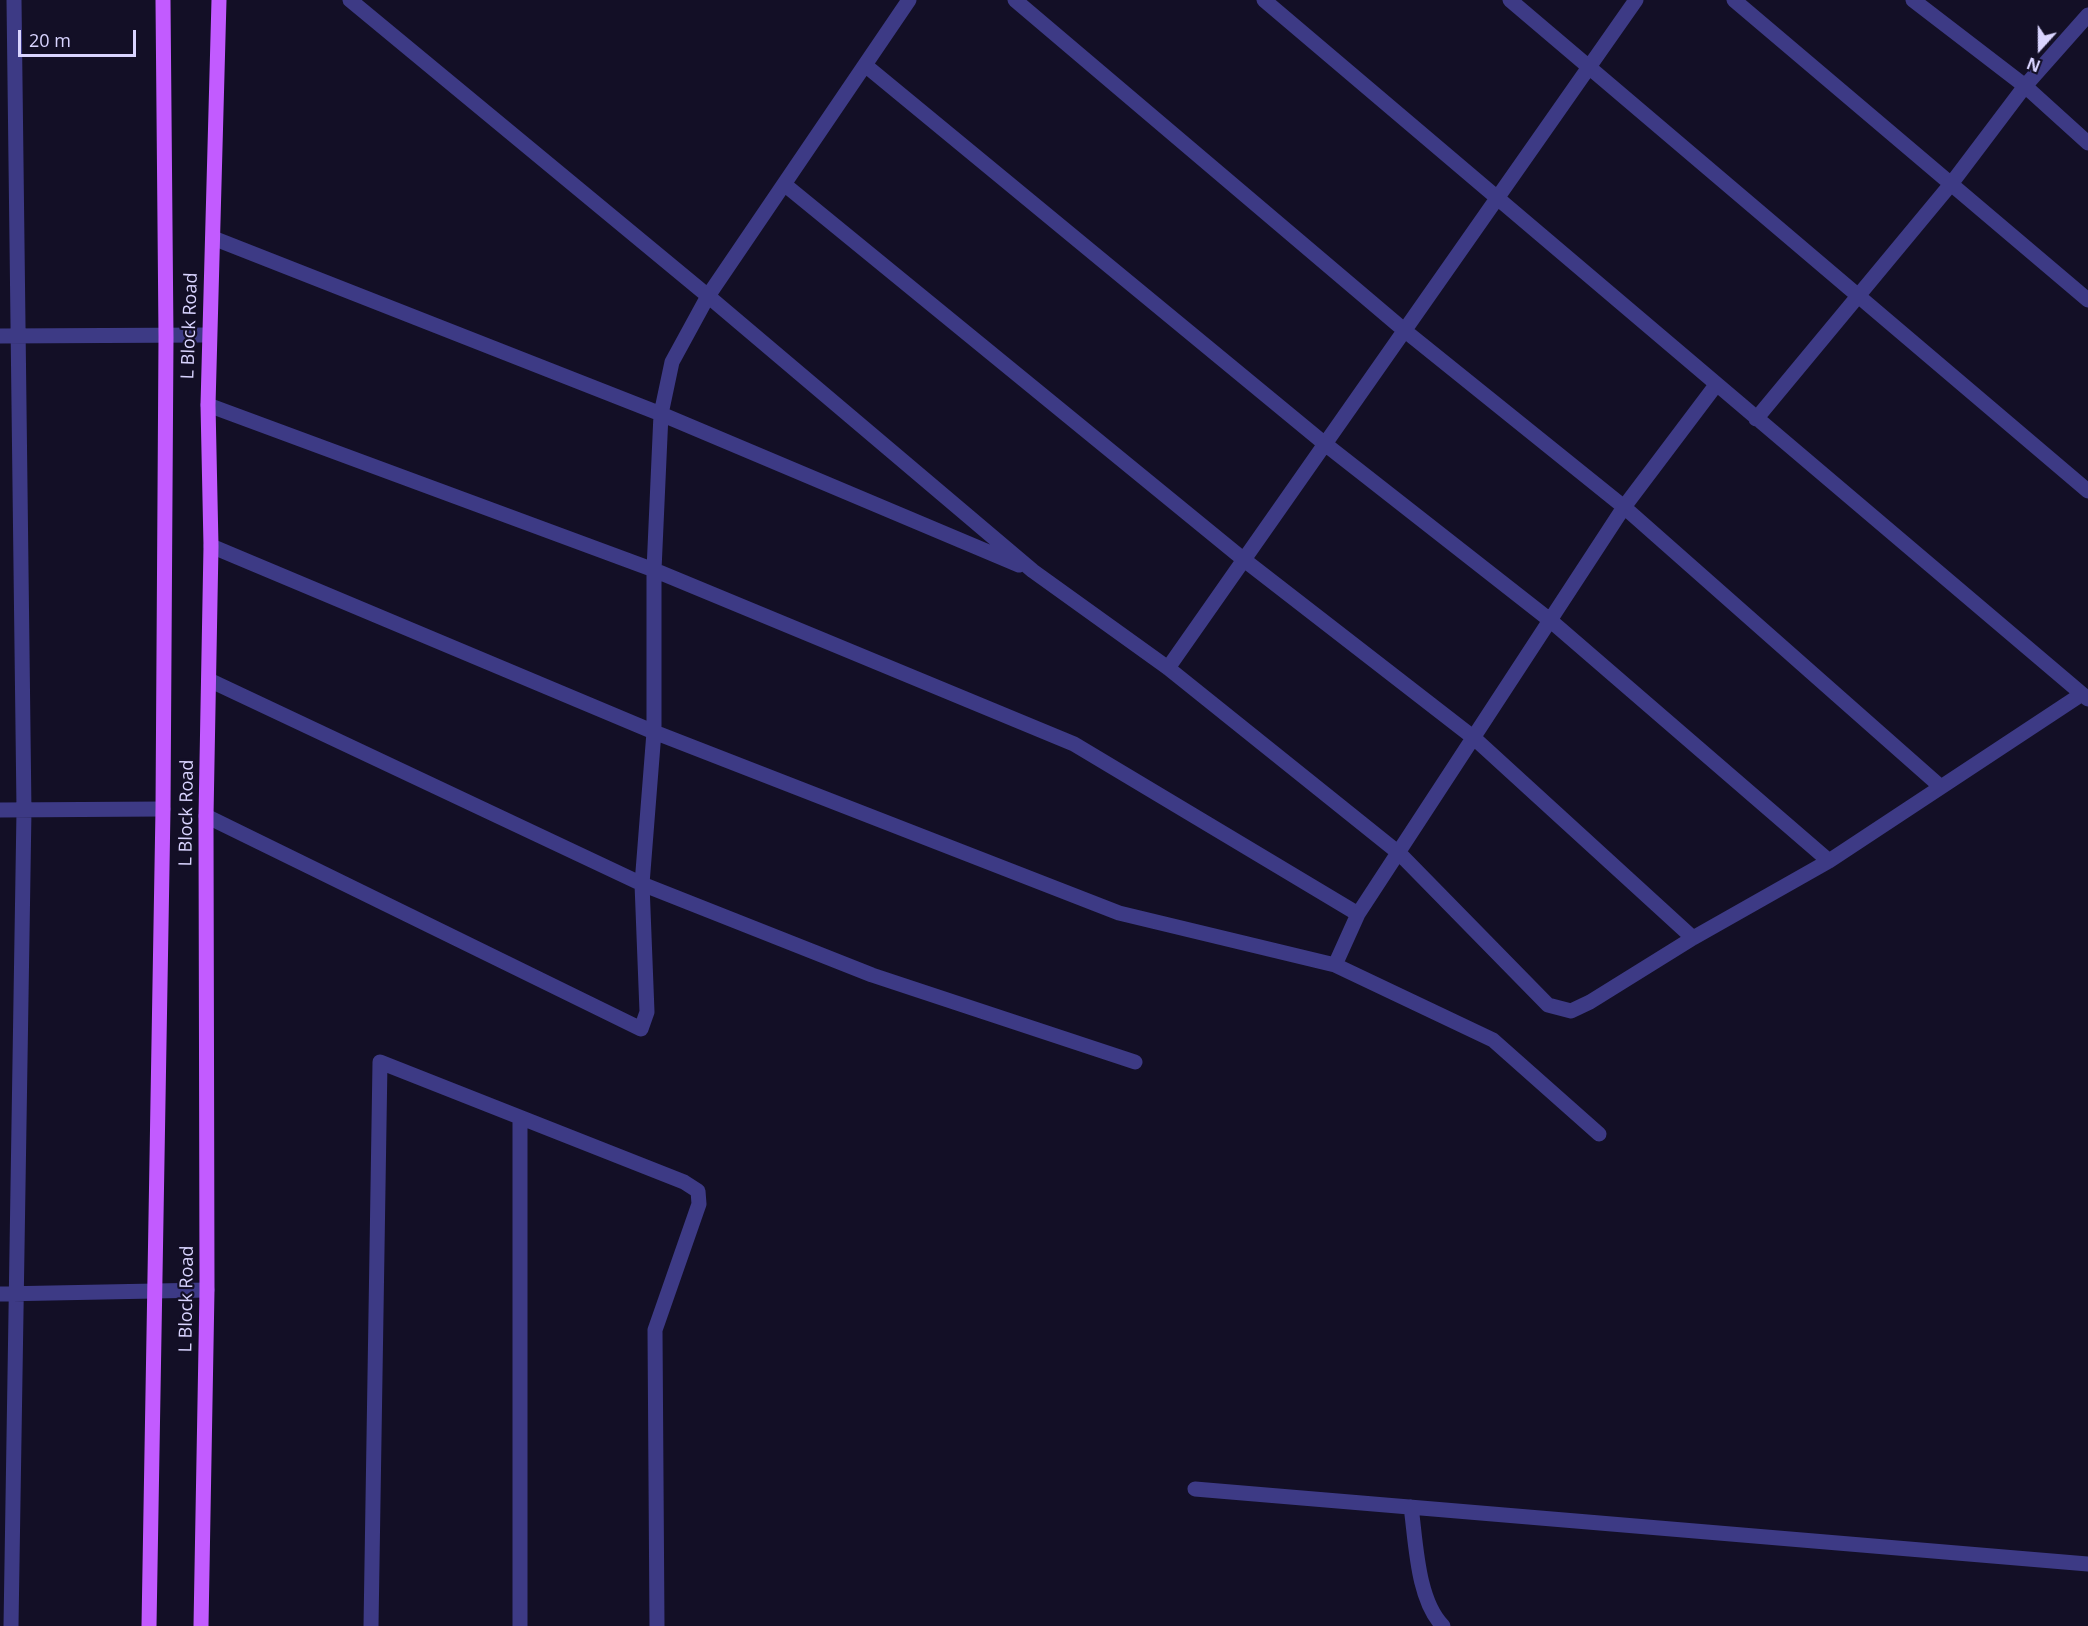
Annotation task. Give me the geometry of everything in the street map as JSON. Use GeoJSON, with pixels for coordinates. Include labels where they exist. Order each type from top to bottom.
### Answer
{"type":"FeatureCollection","features":[{"type":"Feature","properties":{"kind":"main road","name":"L Block Road"},"geometry":{"type":"LineString","coordinates":[[149,1626],[163,809],[166,337],[163,0]]}},
{"type":"Feature","properties":{"kind":"main road","name":"L Block Road"},"geometry":{"type":"LineString","coordinates":[[201,1626],[207,1290],[206,816],[211,546],[208,405],[219,0]]}},
{"type":"Feature","properties":{"kind":"street"},"geometry":{"type":"LineString","coordinates":[[10,1626],[24,810],[14,0]]}},
{"type":"Feature","properties":{"kind":"street"},"geometry":{"type":"LineString","coordinates":[[350,0],[708,296],[1033,571],[1168,668],[1400,854],[1548,1005],[1570,1011],[1590,1002],[1693,938],[1829,861],[1941,787],[2085,697],[1264,0]]}},
{"type":"Feature","properties":{"kind":"street"},"geometry":{"type":"LineString","coordinates":[[206,816],[641,1029],[647,1012],[642,884],[654,732],[654,570],[661,414],[672,362],[708,296],[909,0]]}},
{"type":"Feature","properties":{"kind":"street"},"geometry":{"type":"LineString","coordinates":[[1015,0],[1404,330],[1624,507],[1941,787]]}},
{"type":"Feature","properties":{"kind":"street"},"geometry":{"type":"LineString","coordinates":[[1510,0],[2088,491]]}},
{"type":"Feature","properties":{"kind":"street"},"geometry":{"type":"LineString","coordinates":[[1168,668],[1636,0]]}},
{"type":"Feature","properties":{"kind":"street"},"geometry":{"type":"LineString","coordinates":[[1734,0],[2088,300]]}},
{"type":"Feature","properties":{"kind":"street"},"geometry":{"type":"LineString","coordinates":[[1912,0],[2025,86],[2088,143]]}},
{"type":"Feature","properties":{"kind":"street"},"geometry":{"type":"LineString","coordinates":[[1756,419],[1951,184],[2025,86],[2088,15]]}},
{"type":"Feature","properties":{"kind":"street"},"geometry":{"type":"LineString","coordinates":[[865,65],[1325,444],[1551,621],[1829,861]]}},
{"type":"Feature","properties":{"kind":"street"},"geometry":{"type":"LineString","coordinates":[[784,184],[1244,560],[1474,738],[1693,938]]}},
{"type":"Feature","properties":{"kind":"street"},"geometry":{"type":"LineString","coordinates":[[213,238],[661,414],[1033,571]]}},
{"type":"Feature","properties":{"kind":"street"},"geometry":{"type":"LineString","coordinates":[[0,336],[209,335]]}},
{"type":"Feature","properties":{"kind":"street"},"geometry":{"type":"LineString","coordinates":[[1335,965],[1358,914],[1400,854],[1624,507],[1716,385]]}},
{"type":"Feature","properties":{"kind":"street"},"geometry":{"type":"LineString","coordinates":[[208,405],[654,570],[1074,744],[1358,914]]}},
{"type":"Feature","properties":{"kind":"street"},"geometry":{"type":"LineString","coordinates":[[211,546],[654,732],[1119,913],[1335,965],[1493,1040],[1599,1134]]}},
{"type":"Feature","properties":{"kind":"street"},"geometry":{"type":"LineString","coordinates":[[210,680],[642,884],[872,975],[1135,1062]]}},
{"type":"Feature","properties":{"kind":"street"},"geometry":{"type":"LineString","coordinates":[[0,810],[163,809]]}},
{"type":"Feature","properties":{"kind":"street"},"geometry":{"type":"LineString","coordinates":[[371,1626],[380,1062],[684,1182],[698,1191],[699,1204],[655,1330],[657,1626]]}},
{"type":"Feature","properties":{"kind":"street"},"geometry":{"type":"LineString","coordinates":[[520,1119],[520,1626]]}},
{"type":"Feature","properties":{"kind":"street"},"geometry":{"type":"LineString","coordinates":[[0,1294],[207,1290]]}},
{"type":"Feature","properties":{"kind":"street"},"geometry":{"type":"LineString","coordinates":[[1194,1489],[2088,1564]]}},
{"type":"Feature","properties":{"kind":"street"},"geometry":{"type":"LineString","coordinates":[[1411,1507],[1421,1583],[1436,1619],[1443,1626]]}}]}
